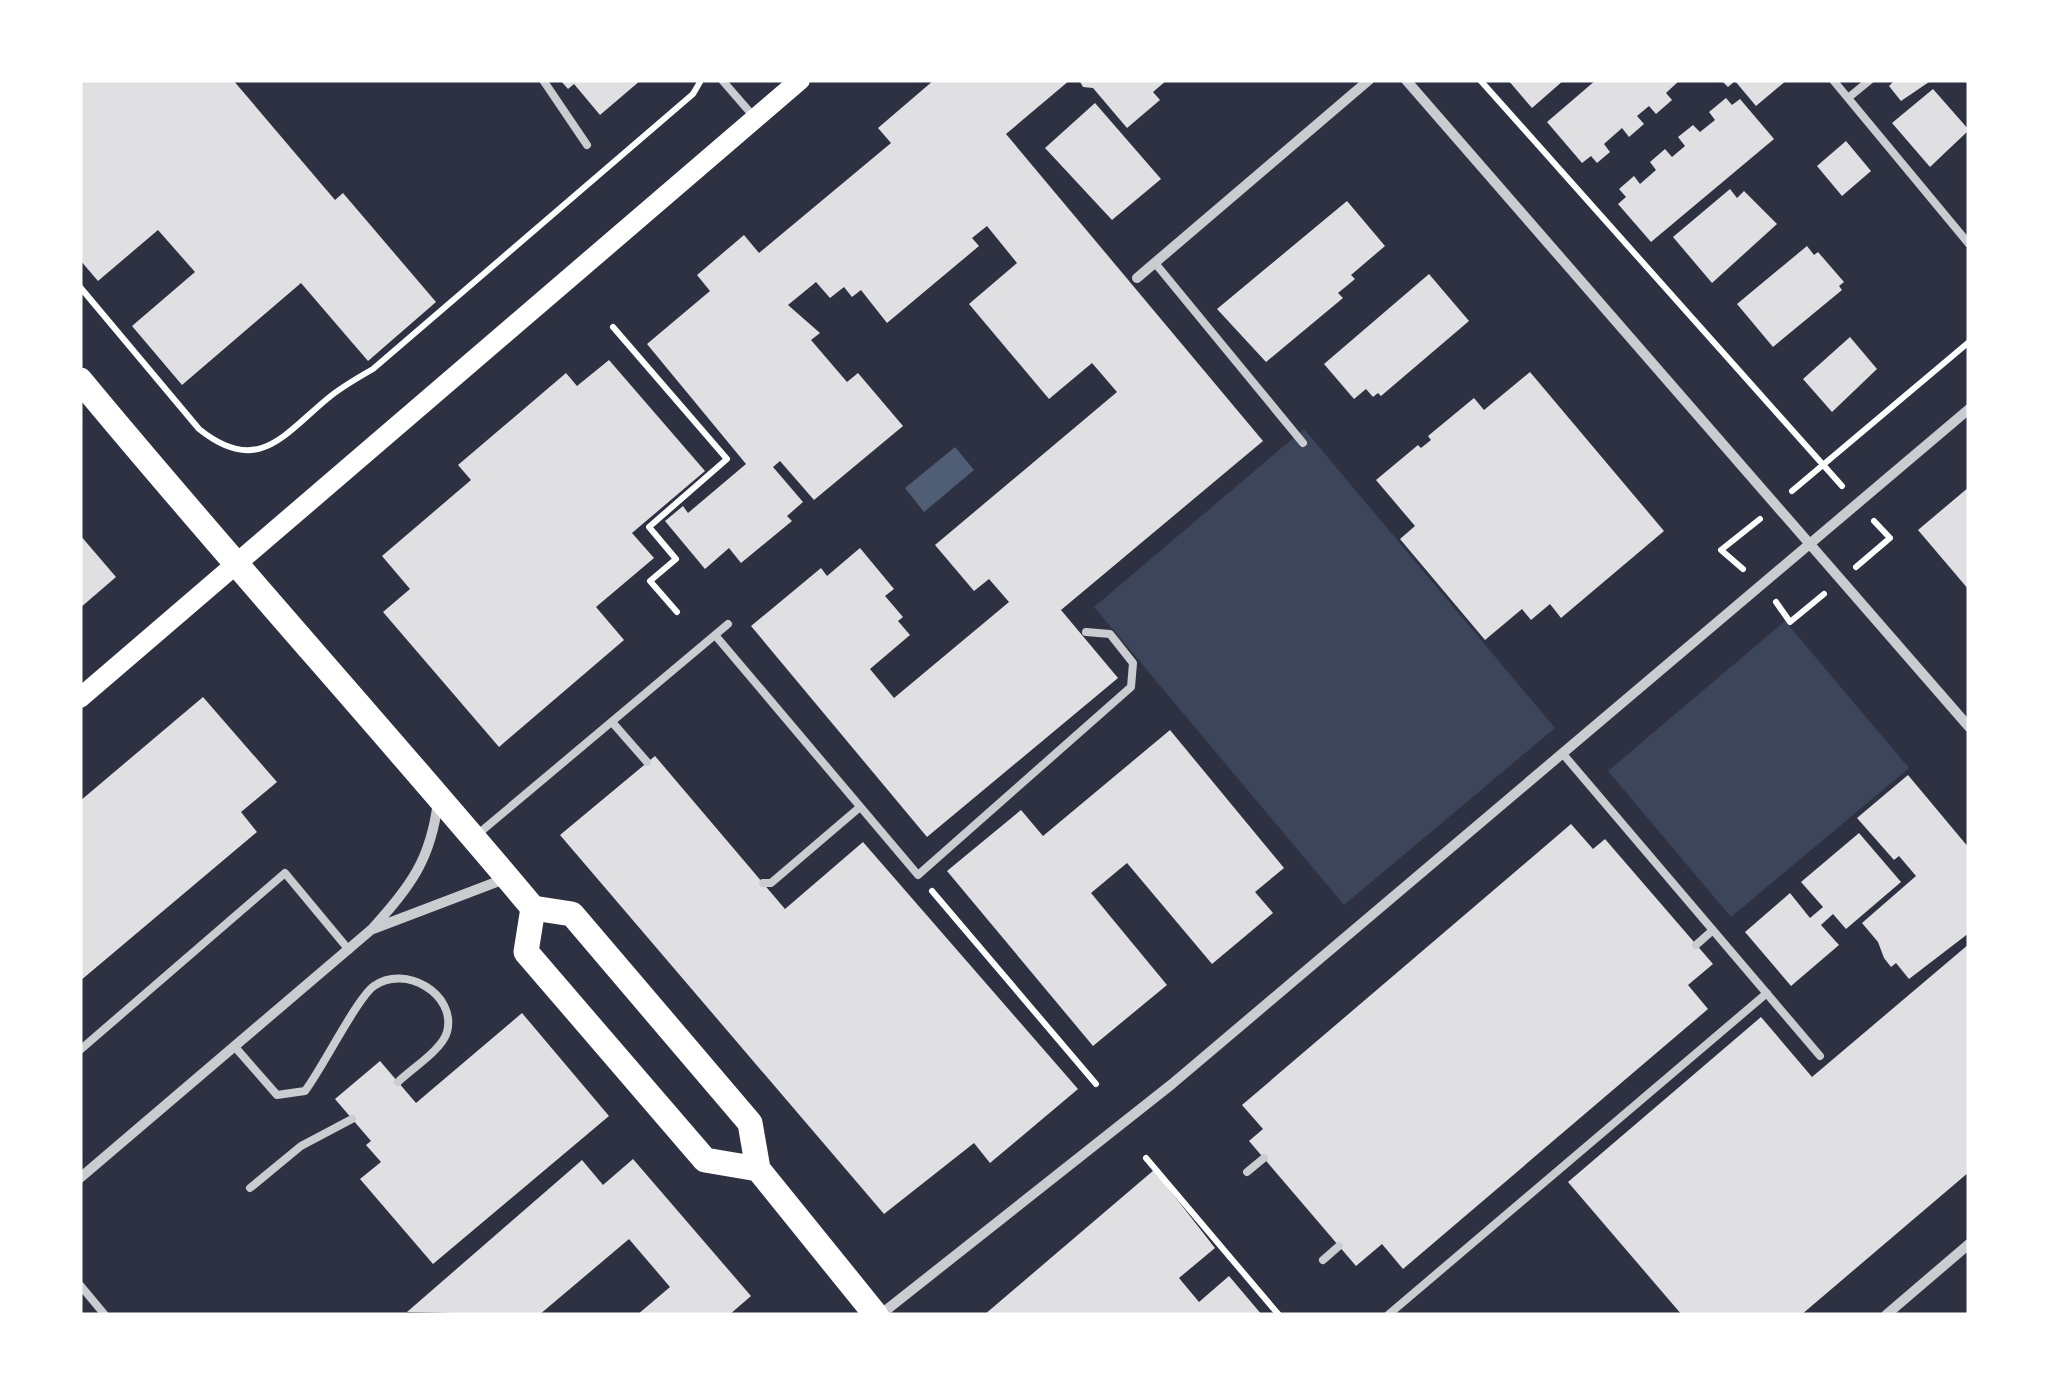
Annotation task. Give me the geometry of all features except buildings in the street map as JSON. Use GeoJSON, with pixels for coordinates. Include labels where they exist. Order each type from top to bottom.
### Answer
{"type":"FeatureCollection","features":[{"type":"Feature","properties":{"kind":"main road"},"geometry":{"type":"LineString","coordinates":[[80,698],[800,80]]}},
{"type":"Feature","properties":{"kind":"main road"},"geometry":{"type":"LineString","coordinates":[[80,380],[233,565],[439,795],[533,908],[572,914],[750,1123],[758,1170],[878,1315]]}},
{"type":"Feature","properties":{"kind":"main road"},"geometry":{"type":"LineString","coordinates":[[533,908],[526,952],[706,1160],[758,1170]]}},
{"type":"Feature","properties":{"kind":"street"},"geometry":{"type":"LineString","coordinates":[[1137,278],[1369,80]]}},
{"type":"Feature","properties":{"kind":"street"},"geometry":{"type":"LineString","coordinates":[[1406,80],[1969,727]]}},
{"type":"Feature","properties":{"kind":"street"},"geometry":{"type":"LineString","coordinates":[[878,1315],[1172,1084],[1969,410]]}},
{"type":"Feature","properties":{"kind":"street"},"geometry":{"type":"LineString","coordinates":[[80,1178],[372,929],[412,883],[434,841],[439,795]]}},
{"type":"Feature","properties":{"kind":"street"},"geometry":{"type":"LineString","coordinates":[[372,929],[430,911],[508,878]]}},
{"type":"Feature","properties":{"kind":"street"},"geometry":{"type":"LineString","coordinates":[[1886,1315],[1969,1244]]}},
{"type":"Feature","properties":{"kind":"lane"},"geometry":{"type":"LineString","coordinates":[[543,80],[587,145]]}},
{"type":"Feature","properties":{"kind":"lane"},"geometry":{"type":"LineString","coordinates":[[722,80],[755,118]]}},
{"type":"Feature","properties":{"kind":"lane"},"geometry":{"type":"LineString","coordinates":[[1833,80],[1969,244]]}},
{"type":"Feature","properties":{"kind":"lane"},"geometry":{"type":"LineString","coordinates":[[1848,98],[1870,80]]}},
{"type":"Feature","properties":{"kind":"lane"},"geometry":{"type":"LineString","coordinates":[[1155,264],[1303,442]]}},
{"type":"Feature","properties":{"kind":"lane"},"geometry":{"type":"LineString","coordinates":[[474,837],[728,624]]}},
{"type":"Feature","properties":{"kind":"lane"},"geometry":{"type":"LineString","coordinates":[[715,636],[918,874],[1132,687],[1132,662],[1110,634],[1086,632]]}},
{"type":"Feature","properties":{"kind":"lane"},"geometry":{"type":"LineString","coordinates":[[612,722],[647,762]]}},
{"type":"Feature","properties":{"kind":"lane"},"geometry":{"type":"LineString","coordinates":[[1563,754],[1820,1056]]}},
{"type":"Feature","properties":{"kind":"lane"},"geometry":{"type":"LineString","coordinates":[[767,883],[860,807]]}},
{"type":"Feature","properties":{"kind":"lane"},"geometry":{"type":"LineString","coordinates":[[80,1050],[285,873],[348,950]]}},
{"type":"Feature","properties":{"kind":"lane"},"geometry":{"type":"LineString","coordinates":[[1696,945],[1713,930]]}},
{"type":"Feature","properties":{"kind":"lane"},"geometry":{"type":"LineString","coordinates":[[234,1047],[277,1095],[305,1091],[372,987],[394,978],[421,983],[439,997],[449,1016],[446,1037],[398,1082]]}},
{"type":"Feature","properties":{"kind":"lane"},"geometry":{"type":"LineString","coordinates":[[1388,1315],[1767,993]]}},
{"type":"Feature","properties":{"kind":"lane"},"geometry":{"type":"LineString","coordinates":[[250,1188],[301,1146],[352,1119]]}},
{"type":"Feature","properties":{"kind":"lane"},"geometry":{"type":"LineString","coordinates":[[1248,1172],[1264,1158]]}},
{"type":"Feature","properties":{"kind":"lane"},"geometry":{"type":"LineString","coordinates":[[1322,1260],[1339,1246]]}},
{"type":"Feature","properties":{"kind":"lane"},"geometry":{"type":"LineString","coordinates":[[80,1285],[105,1315]]}},
{"type":"Feature","properties":{"kind":"path"},"geometry":{"type":"LineString","coordinates":[[80,287],[199,429],[218,444],[244,452],[272,446],[334,393],[373,369],[693,94],[702,80]]}},
{"type":"Feature","properties":{"kind":"path"},"geometry":{"type":"LineString","coordinates":[[1480,80],[1822,465],[1890,538],[1790,622],[1763,586],[1722,550],[1776,506],[1822,465],[1969,342]]}},
{"type":"Feature","properties":{"kind":"path"},"geometry":{"type":"LineString","coordinates":[[613,327],[726,460],[648,526],[676,559],[650,581],[677,612]]}},
{"type":"Feature","properties":{"kind":"path"},"geometry":{"type":"LineString","coordinates":[[918,874],[1096,1084]]}},
{"type":"Feature","properties":{"kind":"path"},"geometry":{"type":"LineString","coordinates":[[1146,1158],[1279,1315]]}},
{"type":"Feature","properties":{"kind":"shaded area"},"geometry":{"type":"Polygon","coordinates":[[[1304,429],[1555,728],[1344,905],[1094,607],[1304,429]]]}},
{"type":"Feature","properties":{"kind":"shaded area"},"geometry":{"type":"Polygon","coordinates":[[[955,447],[974,470],[924,512],[905,488],[955,447]]]}},
{"type":"Feature","properties":{"kind":"shaded area"},"geometry":{"type":"Polygon","coordinates":[[[1785,621],[1909,768],[1731,917],[1608,771],[1785,621]]]}}]}
